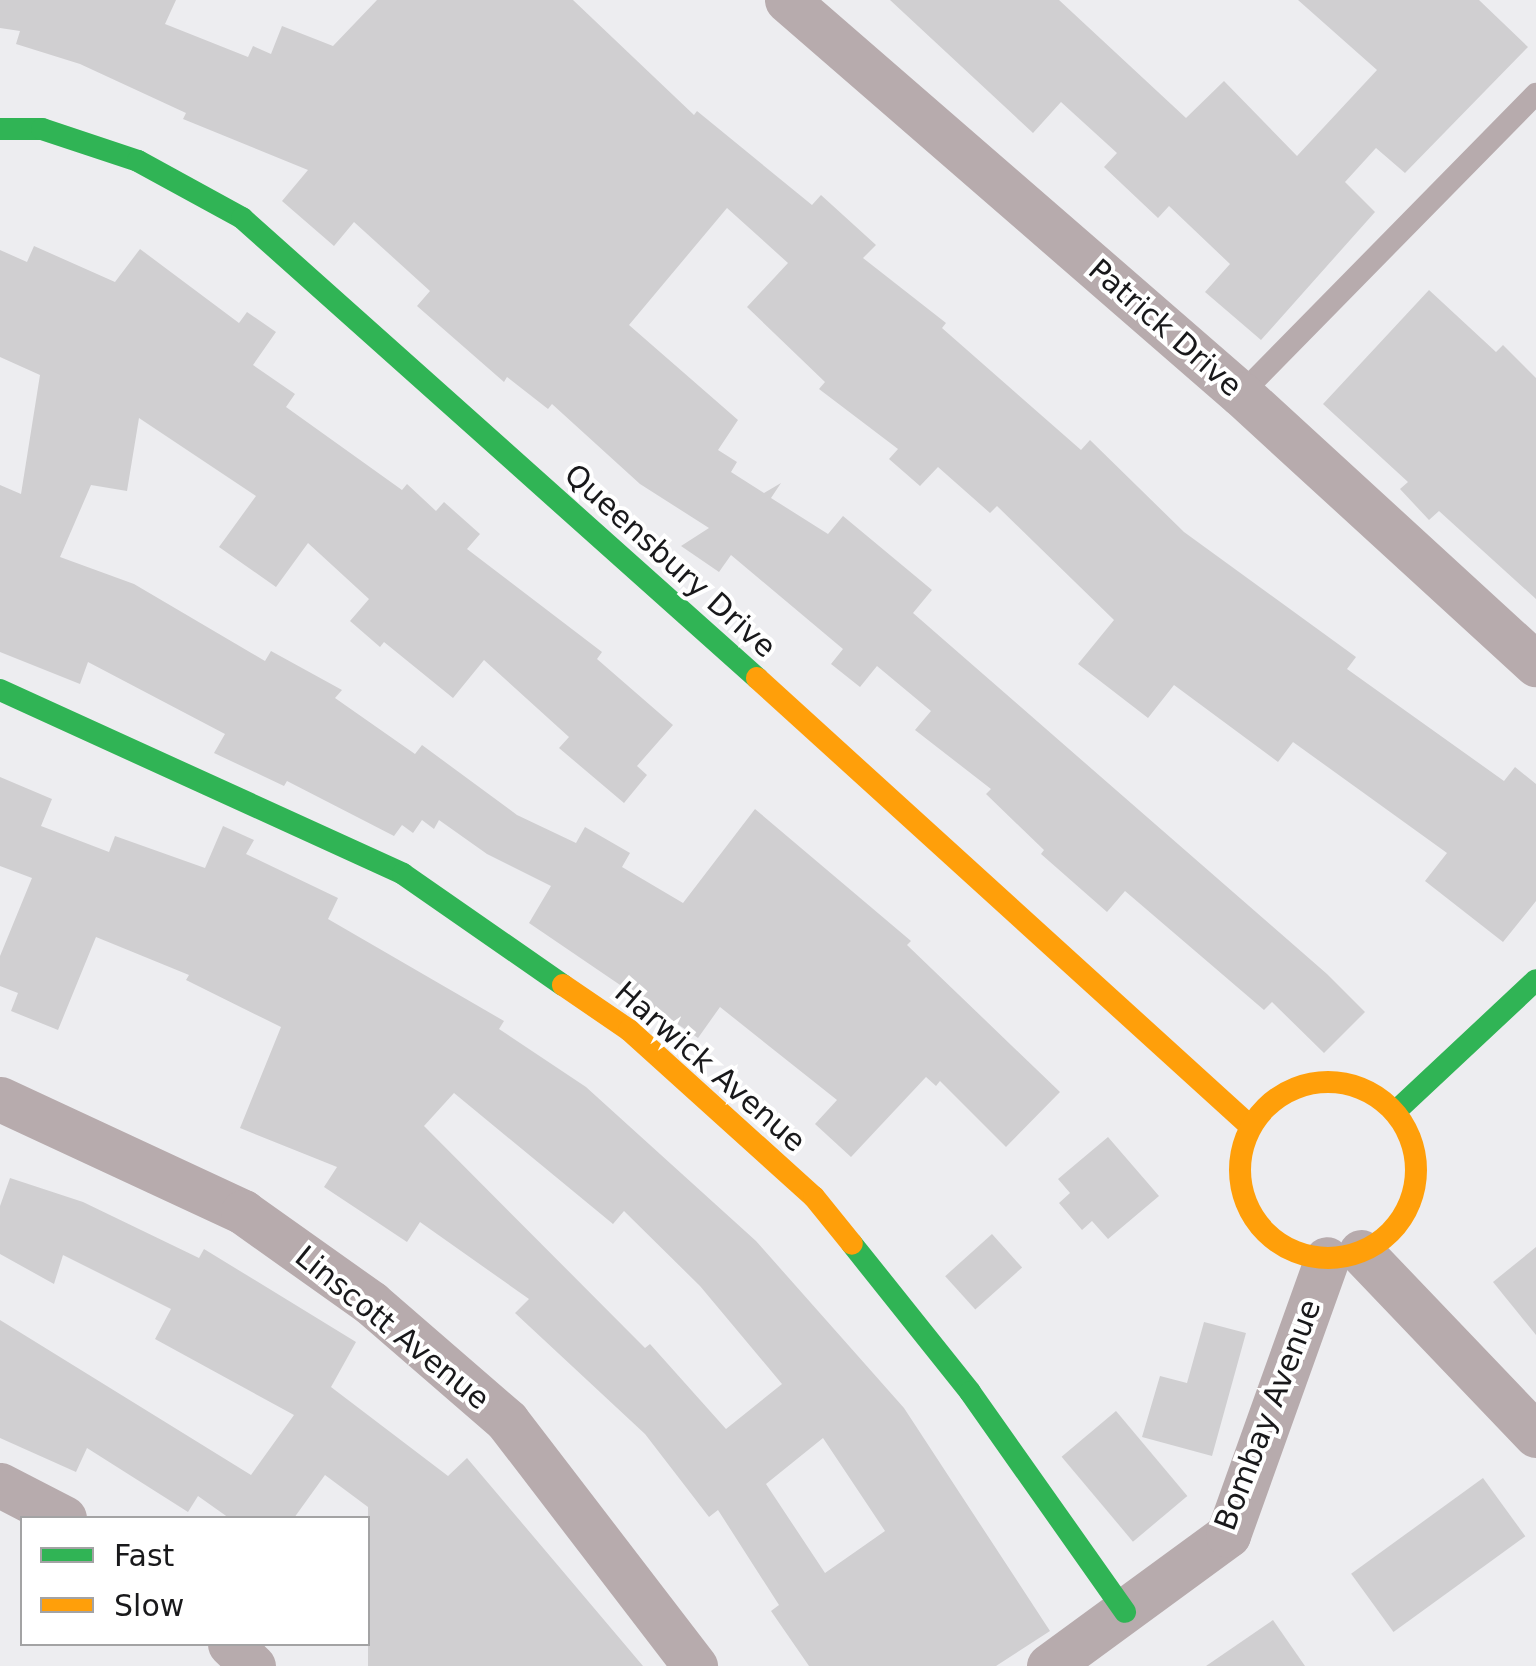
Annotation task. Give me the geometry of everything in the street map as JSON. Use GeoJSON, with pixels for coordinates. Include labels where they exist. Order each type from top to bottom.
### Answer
{"type":"FeatureCollection","features":[{"type":"Feature","properties":{"kind":"street","name":"Patrick Drive"},"geometry":{"type":"LineString","coordinates":[[787,0],[1241,394],[1536,664]]}},
{"type":"Feature","properties":{"kind":"street","name":"Queensbury Drive"},"geometry":{"type":"LineString","coordinates":[[0,129],[42,128],[138,162],[242,218],[1163,1040],[1250,1126]]}},
{"type":"Feature","properties":{"kind":"street","name":"Harwick Avenue"},"geometry":{"type":"LineString","coordinates":[[0,690],[403,874],[629,1030],[814,1197],[970,1392],[1125,1612]]}},
{"type":"Feature","properties":{"kind":"street"},"geometry":{"type":"LineString","coordinates":[[1395,1112],[1536,980]]}},
{"type":"Feature","properties":{"kind":"street"},"geometry":{"type":"LineString","coordinates":[[1320,1082],[1348,1083],[1395,1112],[1410,1135],[1414,1190],[1394,1227],[1344,1255],[1294,1252],[1249,1212],[1240,1184],[1250,1126],[1268,1104],[1320,1082]]}},
{"type":"Feature","properties":{"kind":"street","name":"Linscott Avenue"},"geometry":{"type":"LineString","coordinates":[[0,1099],[243,1212],[371,1303],[507,1421],[695,1666]]}},
{"type":"Feature","properties":{"kind":"street"},"geometry":{"type":"LineString","coordinates":[[1344,1255],[1536,1435]]}},
{"type":"Feature","properties":{"kind":"street","name":"Bombay Avenue"},"geometry":{"type":"LineString","coordinates":[[1049,1666],[1228,1535],[1344,1255]]}},
{"type":"Feature","properties":{"kind":"street"},"geometry":{"type":"LineString","coordinates":[[0,1484],[60,1516]]}},
{"type":"Feature","properties":{"kind":"street"},"geometry":{"type":"LineString","coordinates":[[232,1646],[253,1666]]}},
{"type":"Feature","properties":{"kind":"lane"},"geometry":{"type":"LineString","coordinates":[[1241,394],[1536,94]]}},
{"type":"Feature","properties":{"kind":"building"},"geometry":{"type":"Polygon","coordinates":[[[0,0],[176,0],[165,24],[248,57],[253,46],[271,54],[282,26],[333,46],[377,0],[573,0],[694,115],[697,111],[812,205],[821,195],[876,245],[863,258],[946,323],[942,328],[1081,450],[1090,440],[1184,532],[1356,657],[1347,669],[1504,781],[1515,767],[1536,784],[1536,901],[1503,942],[1425,881],[1447,853],[1293,742],[1278,762],[1174,685],[1148,718],[1078,664],[1114,620],[997,506],[990,513],[938,467],[920,486],[889,459],[898,449],[819,389],[825,382],[747,307],[788,263],[727,208],[629,325],[738,420],[718,450],[737,462],[731,472],[764,493],[781,483],[771,498],[828,534],[843,516],[932,590],[913,613],[1327,974],[1365,1012],[1324,1053],[1272,1002],[1264,1010],[1125,891],[1107,912],[1041,854],[1044,850],[986,794],[991,789],[915,730],[931,711],[877,666],[860,687],[831,664],[843,649],[731,555],[719,572],[681,546],[709,528],[640,484],[552,404],[548,409],[507,377],[504,382],[417,306],[430,291],[354,222],[334,246],[282,201],[308,170],[183,119],[186,113],[80,64],[16,44],[20,31],[0,28],[0,0]]]}},
{"type":"Feature","properties":{"kind":"building"},"geometry":{"type":"Polygon","coordinates":[[[890,0],[1059,0],[1186,118],[1224,81],[1297,156],[1377,70],[1298,0],[1479,0],[1528,47],[1405,173],[1376,148],[1345,182],[1375,212],[1261,340],[1205,292],[1230,264],[1169,206],[1158,218],[1104,167],[1117,153],[1061,102],[1033,133],[890,0]]]}},
{"type":"Feature","properties":{"kind":"building"},"geometry":{"type":"Polygon","coordinates":[[[34,246],[115,282],[140,249],[239,323],[247,312],[276,332],[253,365],[295,394],[286,407],[402,490],[407,484],[436,511],[444,502],[480,534],[467,549],[602,652],[597,659],[673,725],[637,766],[647,775],[624,803],[559,748],[569,737],[484,660],[453,698],[384,642],[380,647],[350,621],[369,599],[308,543],[276,587],[219,547],[256,496],[139,418],[127,491],[91,485],[60,557],[134,584],[265,661],[271,651],[342,690],[335,698],[415,754],[422,745],[517,815],[576,843],[585,827],[630,853],[622,867],[683,903],[755,809],[911,941],[907,945],[1060,1092],[1006,1147],[940,1081],[936,1086],[926,1077],[851,1157],[815,1124],[837,1100],[720,1007],[698,1038],[529,923],[551,886],[487,854],[439,820],[434,829],[422,820],[413,833],[402,825],[394,836],[287,781],[284,786],[214,753],[225,734],[88,662],[80,684],[0,652],[0,485],[21,494],[40,375],[0,357],[0,250],[27,262],[34,246]]]}},
{"type":"Feature","properties":{"kind":"building"},"geometry":{"type":"Polygon","coordinates":[[[1429,290],[1496,352],[1503,345],[1536,378],[1536,599],[1439,511],[1429,520],[1400,489],[1408,482],[1323,404],[1429,290]]]}},
{"type":"Feature","properties":{"kind":"building"},"geometry":{"type":"Polygon","coordinates":[[[0,777],[52,799],[41,826],[109,852],[115,836],[205,868],[223,826],[254,840],[246,854],[338,898],[328,919],[504,1021],[499,1029],[586,1087],[756,1241],[904,1408],[1050,1631],[996,1666],[809,1666],[771,1611],[779,1605],[718,1510],[709,1517],[645,1434],[515,1313],[529,1299],[420,1222],[407,1242],[324,1187],[337,1167],[240,1128],[281,1027],[186,980],[189,975],[96,937],[58,1030],[11,1011],[18,993],[0,986],[0,956],[32,878],[0,866],[0,777]],[[454,1093],[424,1126],[645,1348],[650,1344],[726,1429],[782,1384],[700,1286],[624,1211],[613,1224],[454,1093]],[[823,1438],[766,1484],[825,1573],[885,1531],[823,1438]]]}},
{"type":"Feature","properties":{"kind":"building"},"geometry":{"type":"Polygon","coordinates":[[[1108,1137],[1159,1196],[1108,1239],[1092,1221],[1082,1230],[1059,1203],[1070,1193],[1058,1179],[1108,1137]]]}},
{"type":"Feature","properties":{"kind":"building"},"geometry":{"type":"Polygon","coordinates":[[[10,1178],[83,1202],[199,1258],[204,1249],[356,1342],[331,1387],[448,1476],[467,1458],[643,1666],[368,1666],[368,1507],[325,1475],[295,1516],[226,1516],[198,1496],[188,1512],[87,1448],[76,1472],[0,1438],[0,1320],[251,1475],[294,1415],[155,1339],[171,1309],[63,1255],[54,1284],[0,1254],[0,1206],[10,1178]]]}},
{"type":"Feature","properties":{"kind":"building"},"geometry":{"type":"Polygon","coordinates":[[[992,1234],[1022,1267],[975,1310],[945,1276],[992,1234]]]}},
{"type":"Feature","properties":{"kind":"building"},"geometry":{"type":"Polygon","coordinates":[[[1536,1247],[1536,1335],[1493,1282],[1536,1247]]]}},
{"type":"Feature","properties":{"kind":"building"},"geometry":{"type":"Polygon","coordinates":[[[1204,1322],[1246,1333],[1212,1456],[1142,1437],[1160,1376],[1187,1383],[1204,1322]]]}},
{"type":"Feature","properties":{"kind":"building"},"geometry":{"type":"Polygon","coordinates":[[[1116,1411],[1187,1496],[1133,1542],[1062,1457],[1116,1411]]]}},
{"type":"Feature","properties":{"kind":"building"},"geometry":{"type":"Polygon","coordinates":[[[1483,1478],[1525,1536],[1393,1632],[1351,1574],[1483,1478]]]}},
{"type":"Feature","properties":{"kind":"building"},"geometry":{"type":"Polygon","coordinates":[[[1273,1620],[1305,1666],[1206,1666],[1273,1620]]]}},
{"type":"Feature","properties":{"kind":"traffic: fast"},"geometry":{"type":"LineString","coordinates":[[0,129],[42,129],[138,161],[242,218],[757,678]]}},
{"type":"Feature","properties":{"kind":"traffic: fast"},"geometry":{"type":"LineString","coordinates":[[0,690],[403,874],[563,985]]}},
{"type":"Feature","properties":{"kind":"traffic: fast"},"geometry":{"type":"LineString","coordinates":[[1395,1112],[1536,980]]}},
{"type":"Feature","properties":{"kind":"traffic: fast"},"geometry":{"type":"LineString","coordinates":[[852,1244],[970,1392],[1125,1612]]}},
{"type":"Feature","properties":{"kind":"traffic: slow"},"geometry":{"type":"LineString","coordinates":[[757,678],[1250,1126]]}},
{"type":"Feature","properties":{"kind":"traffic: slow"},"geometry":{"type":"LineString","coordinates":[[563,985],[629,1030],[814,1197],[852,1244]]}},
{"type":"Feature","properties":{"kind":"traffic: slow"},"geometry":{"type":"LineString","coordinates":[[1328,1082],[1362,1089],[1390,1108],[1409,1136],[1416,1170],[1409,1204],[1390,1232],[1362,1251],[1328,1258],[1294,1251],[1266,1232],[1247,1204],[1240,1170],[1247,1136],[1266,1108],[1294,1089],[1328,1082]]}}]}
